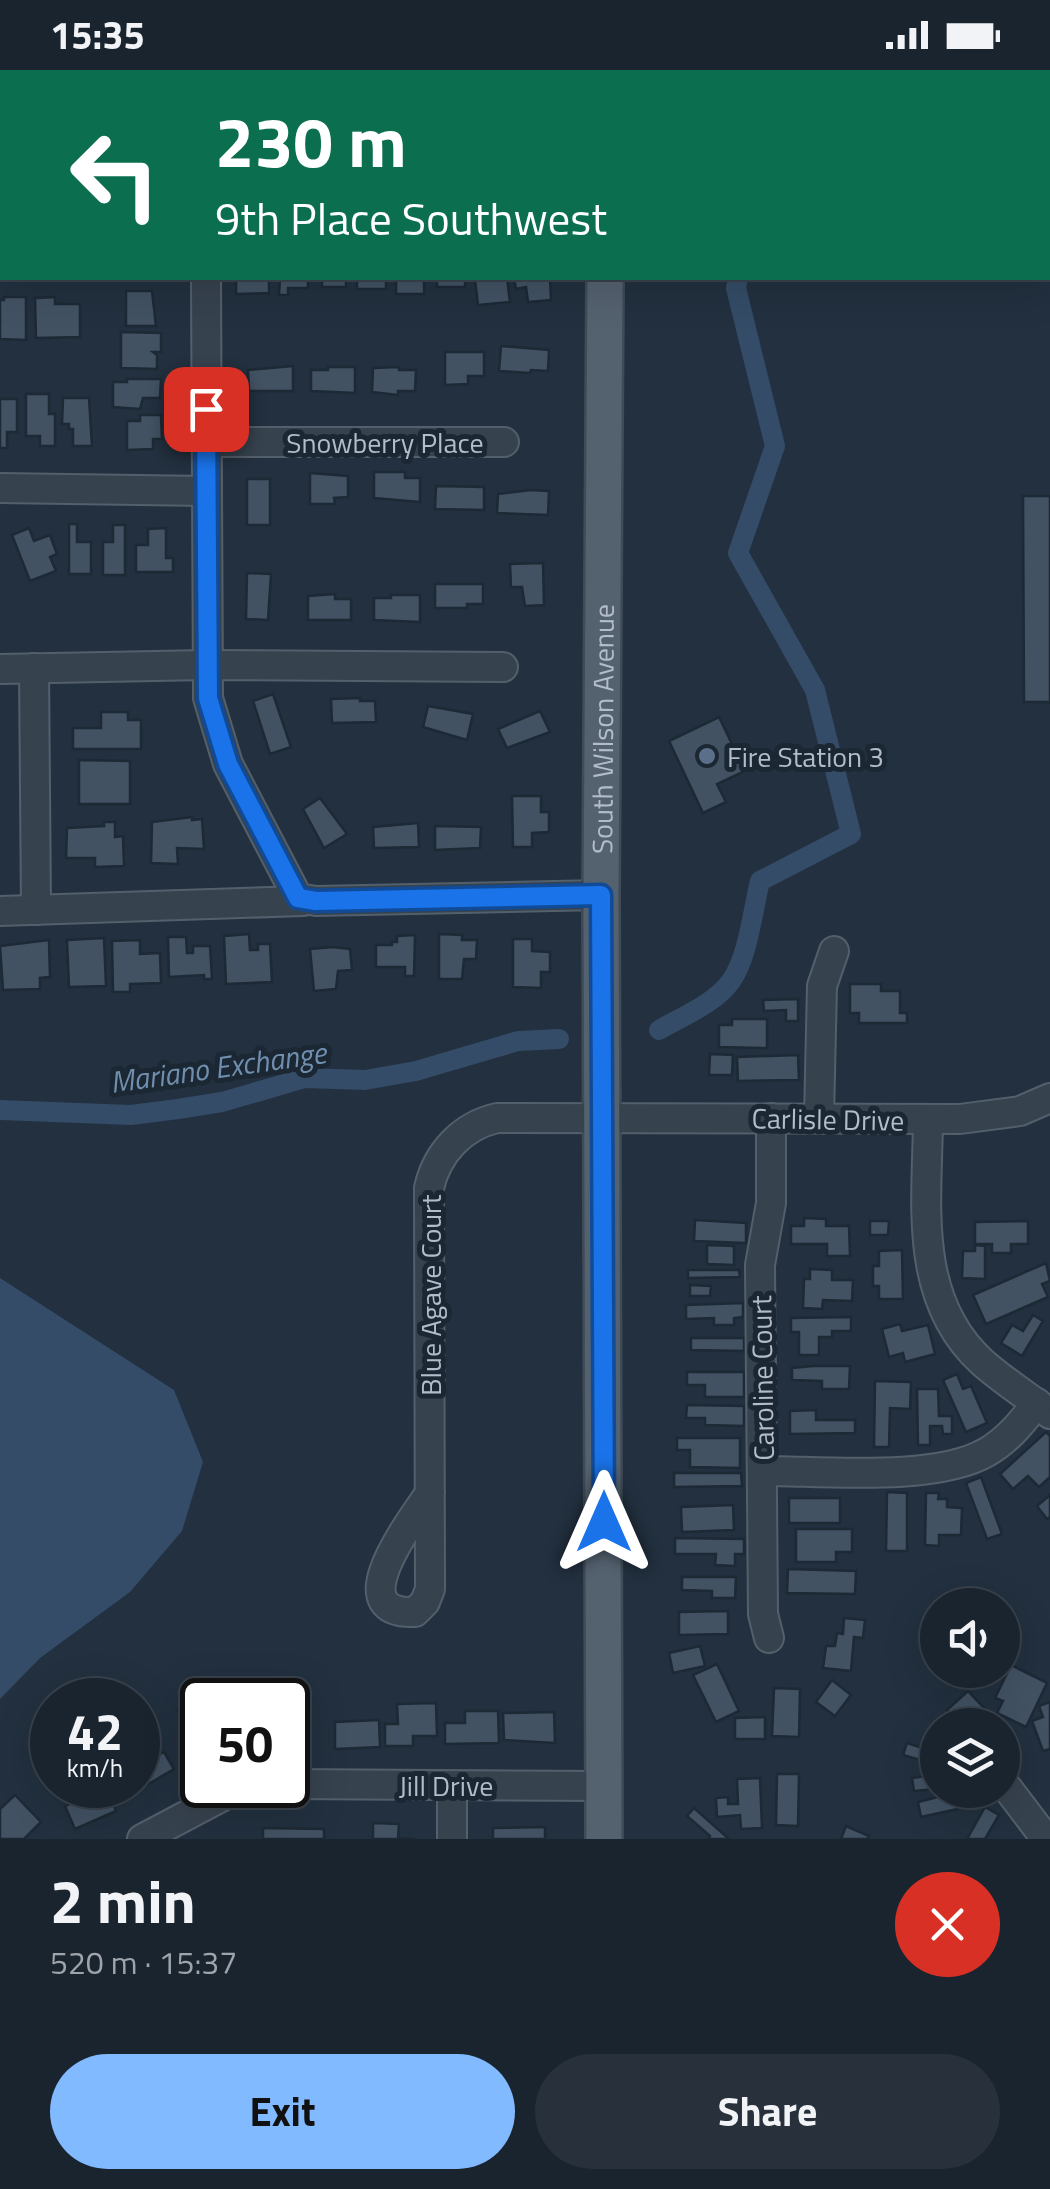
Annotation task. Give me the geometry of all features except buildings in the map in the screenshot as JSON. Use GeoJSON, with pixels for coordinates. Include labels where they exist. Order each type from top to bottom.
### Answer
{"type":"FeatureCollection","features":[{"type":"Feature","properties":{"kind":"main road","name":"South Wilson Avenue"},"geometry":{"type":"LineString","coordinates":[[604,1839],[601,895],[605,280]]}},
{"type":"Feature","properties":{"kind":"street"},"geometry":{"type":"LineString","coordinates":[[206,280],[208,698],[228,764],[301,899]]}},
{"type":"Feature","properties":{"kind":"street","name":"Snowberry Place"},"geometry":{"type":"LineString","coordinates":[[206,442],[504,442]]}},
{"type":"Feature","properties":{"kind":"street"},"geometry":{"type":"LineString","coordinates":[[0,488],[206,490]]}},
{"type":"Feature","properties":{"kind":"street"},"geometry":{"type":"LineString","coordinates":[[0,669],[206,665],[503,667]]}},
{"type":"Feature","properties":{"kind":"street"},"geometry":{"type":"LineString","coordinates":[[34,668],[36,910]]}},
{"type":"Feature","properties":{"kind":"street"},"geometry":{"type":"LineString","coordinates":[[0,911],[301,899],[601,895]]}},
{"type":"Feature","properties":{"kind":"street"},"geometry":{"type":"LineString","coordinates":[[819,1118],[822,986],[834,951]]}},
{"type":"Feature","properties":{"kind":"street","name":"Carlisle Drive"},"geometry":{"type":"LineString","coordinates":[[603,1118],[928,1121],[991,1116],[1050,1098]]}},
{"type":"Feature","properties":{"kind":"street","name":"Blue Agave Court"},"geometry":{"type":"LineString","coordinates":[[430,1493],[428,1204],[432,1172],[453,1142],[481,1121],[603,1118]]}},
{"type":"Feature","properties":{"kind":"street","name":"Caroline Court"},"geometry":{"type":"LineString","coordinates":[[768,1638],[763,1614],[760,1265],[771,1202],[771,1118]]}},
{"type":"Feature","properties":{"kind":"street"},"geometry":{"type":"LineString","coordinates":[[763,1471],[944,1469],[990,1450],[1043,1408],[982,1362],[960,1338],[937,1291],[927,1244],[928,1121]]}},
{"type":"Feature","properties":{"kind":"street","name":"Jill Drive"},"geometry":{"type":"LineString","coordinates":[[310,1784],[604,1786]]}},
{"type":"Feature","properties":{"kind":"street"},"geometry":{"type":"LineString","coordinates":[[452,1786],[452,1839]]}},
{"type":"Feature","properties":{"kind":"street"},"geometry":{"type":"LineString","coordinates":[[1020,1805],[1046,1839]]}},
{"type":"Feature","properties":{"kind":"street"},"geometry":{"type":"LineString","coordinates":[[142,1839],[180,1830],[208,1808]]}},
{"type":"Feature","properties":{"kind":"water"},"geometry":{"type":"Polygon","coordinates":[[[0,1278],[174,1390],[203,1462],[182,1531],[130,1592],[40,1658],[0,1699],[0,1278]]]}},
{"type":"Feature","properties":{"kind":"waterway","name":"Mariano Exchange"},"geometry":{"type":"LineString","coordinates":[[659,1030],[707,1003],[731,981],[746,947],[760,881],[851,834],[815,690],[738,553],[775,446],[736,288],[738,280]]}},
{"type":"Feature","properties":{"kind":"waterway","name":"Mariano Exchange"},"geometry":{"type":"LineString","coordinates":[[0,1110],[131,1115],[222,1102],[305,1078],[365,1080],[416,1071],[518,1041],[559,1039]]}},
{"type":"Feature","properties":{"kind":"place","name":"Fire Station 3"},"geometry":{"type":"Point","coordinates":[707,756]}},
{"type":"Feature","properties":{"kind":"route"},"geometry":{"type":"LineString","coordinates":[[206,409],[208,698],[228,764],[298,898],[316,901],[601,895],[604,1522]]}}]}
